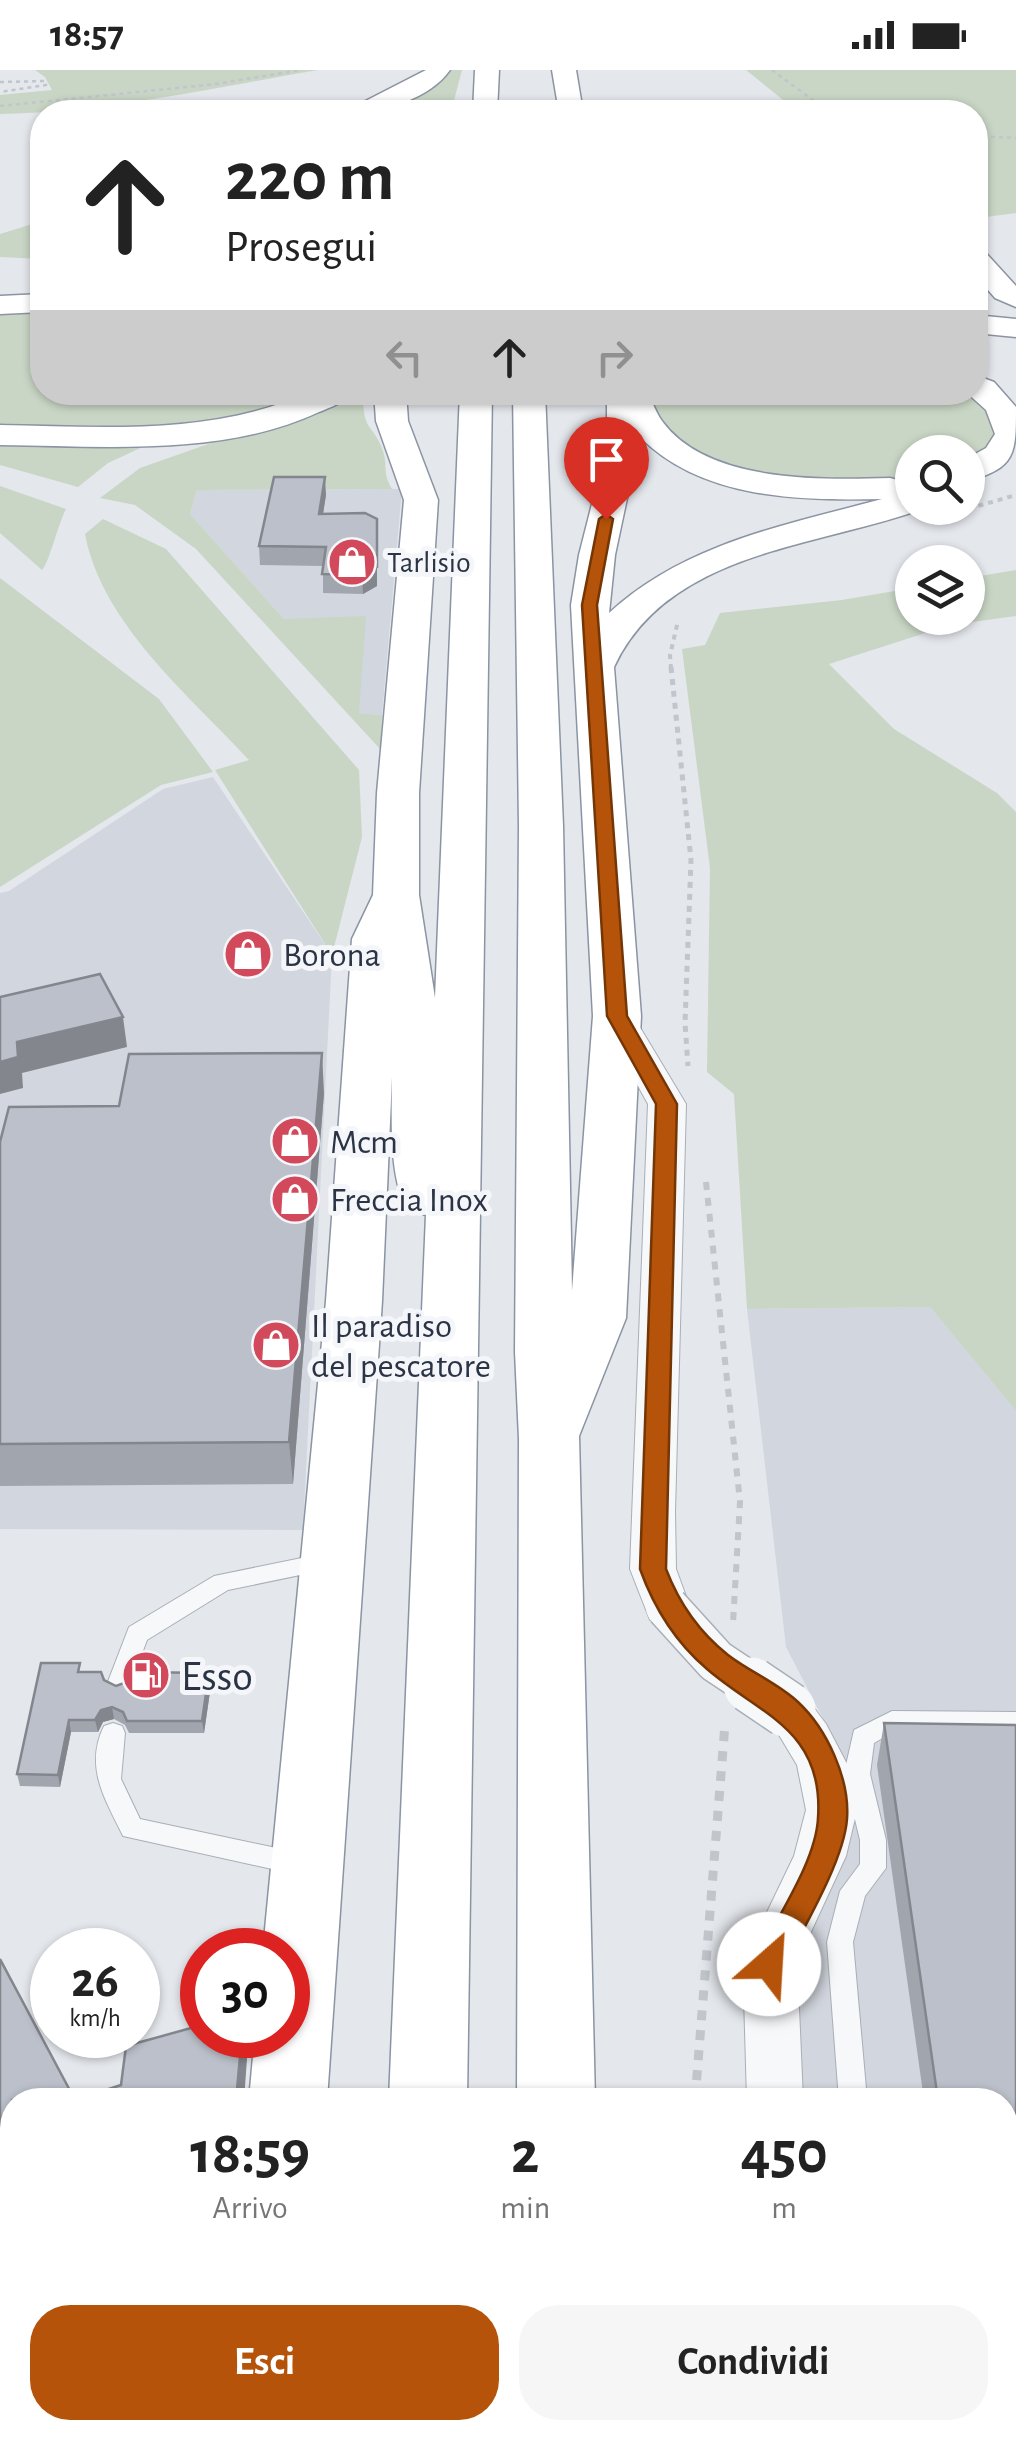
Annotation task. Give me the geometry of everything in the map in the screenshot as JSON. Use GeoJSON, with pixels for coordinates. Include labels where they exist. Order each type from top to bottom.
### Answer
{"type":"FeatureCollection","features":[{"type":"Feature","properties":{"kind":"highway"},"geometry":{"type":"LineString","coordinates":[[384,100],[431,80],[438,70]]}},
{"type":"Feature","properties":{"kind":"highway"},"geometry":{"type":"LineString","coordinates":[[564,70],[568,100]]}},
{"type":"Feature","properties":{"kind":"highway"},"geometry":{"type":"LineString","coordinates":[[988,273],[1016,298]]}},
{"type":"Feature","properties":{"kind":"highway"},"geometry":{"type":"LineString","coordinates":[[0,305],[30,304]]}},
{"type":"Feature","properties":{"kind":"highway"},"geometry":{"type":"LineString","coordinates":[[988,325],[1016,328]]}},
{"type":"Feature","properties":{"kind":"highway"},"geometry":{"type":"LineString","coordinates":[[985,462],[999,454],[1012,434],[1006,412],[988,387]]}},
{"type":"Feature","properties":{"kind":"highway"},"geometry":{"type":"LineString","coordinates":[[0,436],[164,433],[231,426],[305,405]]}},
{"type":"Feature","properties":{"kind":"highway"},"geometry":{"type":"LineString","coordinates":[[391,405],[392,421],[421,500],[398,793],[396,895],[413,1025],[418,1129],[448,1365]]}},
{"type":"Feature","properties":{"kind":"highway"},"geometry":{"type":"LineString","coordinates":[[428,2088],[476,405]]}},
{"type":"Feature","properties":{"kind":"highway"},"geometry":{"type":"LineString","coordinates":[[529,405],[540,826],[556,2088]]}},
{"type":"Feature","properties":{"kind":"highway"},"geometry":{"type":"LineString","coordinates":[[549,1439],[598,1318],[617,1016],[590,605],[597,555],[624,445],[624,405]]}},
{"type":"Feature","properties":{"kind":"highway"},"geometry":{"type":"LineString","coordinates":[[635,405],[650,432],[672,451],[706,468],[792,487],[841,490],[895,485]]}},
{"type":"Feature","properties":{"kind":"highway"},"geometry":{"type":"LineString","coordinates":[[985,477],[1016,462]]}},
{"type":"Feature","properties":{"kind":"highway"},"geometry":{"type":"LineString","coordinates":[[593,668],[613,630],[668,583],[760,545],[895,516]]}},
{"type":"Feature","properties":{"kind":"highway"},"geometry":{"type":"LineString","coordinates":[[289,2088],[354,1301],[375,939],[396,895]]}},
{"type":"Feature","properties":{"kind":"highway"},"geometry":{"type":"LineString","coordinates":[[407,2088],[438,1786]]}},
{"type":"Feature","properties":{"kind":"street"},"geometry":{"type":"LineString","coordinates":[[617,1016],[666,1104],[653,1569],[667,1607],[716,1661],[788,1710],[813,1742],[827,1770],[833,1819],[823,1856],[769,1964],[774,2088]]}},
{"type":"Feature","properties":{"kind":"lane"},"geometry":{"type":"LineString","coordinates":[[119,1684],[137,1634],[222,1582],[332,1561]]}},
{"type":"Feature","properties":{"kind":"lane"},"geometry":{"type":"LineString","coordinates":[[852,2088],[840,1982],[840,1942],[853,1891],[874,1868],[873,1840],[857,1774],[863,1738],[892,1721],[1016,1722]]}},
{"type":"Feature","properties":{"kind":"lane"},"geometry":{"type":"LineString","coordinates":[[113,1732],[108,1779],[132,1828],[307,1865]]}},
{"type":"Feature","properties":{"kind":"path"},"geometry":{"type":"LineString","coordinates":[[56,100],[216,84],[300,70]]}},
{"type":"Feature","properties":{"kind":"path"},"geometry":{"type":"LineString","coordinates":[[772,70],[813,100]]}},
{"type":"Feature","properties":{"kind":"path"},"geometry":{"type":"LineString","coordinates":[[0,82],[45,81],[46,85],[0,92]]}},
{"type":"Feature","properties":{"kind":"path"},"geometry":{"type":"LineString","coordinates":[[36,89],[45,100]]}},
{"type":"Feature","properties":{"kind":"path"},"geometry":{"type":"LineString","coordinates":[[0,106],[30,103]]}},
{"type":"Feature","properties":{"kind":"path"},"geometry":{"type":"LineString","coordinates":[[988,137],[1016,138]]}},
{"type":"Feature","properties":{"kind":"path"},"geometry":{"type":"LineString","coordinates":[[985,500],[1016,495]]}},
{"type":"Feature","properties":{"kind":"path"},"geometry":{"type":"LineString","coordinates":[[687,612],[676,624],[670,655],[691,860],[684,1022],[689,1072]]}},
{"type":"Feature","properties":{"kind":"path"},"geometry":{"type":"LineString","coordinates":[[704,1170],[740,1502],[736,1589]]}},
{"type":"Feature","properties":{"kind":"path"},"geometry":{"type":"LineString","coordinates":[[696,2088],[727,1703]]}},
{"type":"Feature","properties":{"kind":"shaded area"},"geometry":{"type":"Polygon","coordinates":[[[402,489],[382,715],[359,713],[284,619],[190,514],[197,490],[402,489]]]}},
{"type":"Feature","properties":{"kind":"shaded area"},"geometry":{"type":"Polygon","coordinates":[[[213,777],[332,955],[303,1530],[0,1529],[0,893],[9,891],[163,789],[213,777]]]}},
{"type":"Feature","properties":{"kind":"shaded area"},"geometry":{"type":"Polygon","coordinates":[[[930,1307],[1016,1411],[1016,2088],[799,2088],[786,1978],[846,1855],[832,1736],[786,1647],[747,1309],[930,1307]]]}},
{"type":"Feature","properties":{"kind":"green space"},"geometry":{"type":"Polygon","coordinates":[[[35,70],[318,70],[144,100],[30,100],[30,112],[0,114],[0,95],[52,90],[45,77],[35,70]]]}},
{"type":"Feature","properties":{"kind":"green space"},"geometry":{"type":"Polygon","coordinates":[[[445,70],[462,70],[454,100],[403,99],[445,70]]]}},
{"type":"Feature","properties":{"kind":"green space"},"geometry":{"type":"Polygon","coordinates":[[[746,70],[1016,70],[1016,213],[988,217],[988,100],[783,100],[746,70]]]}},
{"type":"Feature","properties":{"kind":"green space"},"geometry":{"type":"Polygon","coordinates":[[[30,225],[30,258],[0,257],[0,234],[30,225]]]}},
{"type":"Feature","properties":{"kind":"green space"},"geometry":{"type":"Polygon","coordinates":[[[30,309],[30,405],[283,405],[162,426],[0,431],[0,310],[30,309]]]}},
{"type":"Feature","properties":{"kind":"green space"},"geometry":{"type":"Polygon","coordinates":[[[319,405],[363,405],[366,421],[383,451],[392,489],[197,490],[190,514],[284,619],[366,616],[359,713],[382,715],[381,750],[196,549],[135,505],[100,498],[140,468],[319,405]]]}},
{"type":"Feature","properties":{"kind":"green space"},"geometry":{"type":"Polygon","coordinates":[[[649,405],[982,405],[997,431],[985,450],[985,435],[895,435],[895,481],[743,473],[668,440],[649,405]]]}},
{"type":"Feature","properties":{"kind":"green space"},"geometry":{"type":"Polygon","coordinates":[[[149,444],[108,463],[78,487],[0,465],[0,446],[149,444]]]}},
{"type":"Feature","properties":{"kind":"green space"},"geometry":{"type":"Polygon","coordinates":[[[0,486],[66,509],[42,570],[0,533],[0,486]]]}},
{"type":"Feature","properties":{"kind":"green space"},"geometry":{"type":"Polygon","coordinates":[[[103,519],[166,549],[359,770],[362,837],[332,955],[215,770],[249,760],[175,684],[109,598],[94,567],[85,534],[103,519]]]}},
{"type":"Feature","properties":{"kind":"green space"},"geometry":{"type":"Polygon","coordinates":[[[1016,570],[1016,616],[985,620],[985,575],[1016,570]]]}},
{"type":"Feature","properties":{"kind":"green space"},"geometry":{"type":"Polygon","coordinates":[[[0,578],[159,699],[213,772],[161,785],[0,887],[0,578]]]}},
{"type":"Feature","properties":{"kind":"green space"},"geometry":{"type":"Polygon","coordinates":[[[895,591],[895,635],[919,635],[829,664],[894,729],[997,793],[1016,812],[1016,1411],[930,1307],[747,1309],[734,1094],[707,1072],[710,868],[682,649],[705,645],[720,613],[895,591]]]}},
{"type":"Feature","properties":{"kind":"building"},"geometry":{"type":"Polygon","coordinates":[[[274,477],[325,477],[319,514],[365,513],[377,519],[377,567],[362,575],[322,574],[326,547],[259,546],[274,477]]]}},
{"type":"Feature","properties":{"kind":"building"},"geometry":{"type":"Polygon","coordinates":[[[100,974],[123,1017],[17,1042],[18,1057],[0,1062],[0,997],[100,974]]]}},
{"type":"Feature","properties":{"kind":"building"},"geometry":{"type":"Polygon","coordinates":[[[322,1053],[289,1442],[0,1444],[0,1142],[9,1107],[119,1106],[129,1054],[322,1053]]]}},
{"type":"Feature","properties":{"kind":"building"},"geometry":{"type":"Polygon","coordinates":[[[41,1663],[80,1663],[78,1672],[101,1672],[104,1680],[116,1686],[127,1682],[133,1672],[209,1673],[202,1721],[127,1721],[123,1712],[112,1707],[101,1710],[95,1720],[69,1720],[58,1775],[17,1774],[41,1663]]]}},
{"type":"Feature","properties":{"kind":"building"},"geometry":{"type":"Polygon","coordinates":[[[884,1723],[1016,1725],[1016,2088],[936,2088],[884,1723]]]}},
{"type":"Feature","properties":{"kind":"building"},"geometry":{"type":"Polygon","coordinates":[[[0,1959],[30,2015],[30,2058],[53,2058],[69,2088],[0,2088],[0,1959]]]}},
{"type":"Feature","properties":{"kind":"building"},"geometry":{"type":"Polygon","coordinates":[[[180,2031],[180,2058],[240,2058],[237,2088],[112,2088],[121,2085],[124,2058],[160,2058],[160,2037],[180,2031]]]}},
{"type":"Feature","properties":{"kind":"place","name":"Tarlisio"},"geometry":{"type":"Point","coordinates":[352,562]}},
{"type":"Feature","properties":{"kind":"place","name":"Borona"},"geometry":{"type":"Point","coordinates":[248,954]}},
{"type":"Feature","properties":{"kind":"place","name":"Mcm"},"geometry":{"type":"Point","coordinates":[295,1141]}},
{"type":"Feature","properties":{"kind":"place","name":"Freccia Inox"},"geometry":{"type":"Point","coordinates":[295,1199]}},
{"type":"Feature","properties":{"kind":"place","name":"Il paradiso del pescatore"},"geometry":{"type":"Point","coordinates":[276,1345]}},
{"type":"Feature","properties":{"kind":"place","name":"Esso"},"geometry":{"type":"Point","coordinates":[146,1675]}},
{"type":"Feature","properties":{"kind":"route"},"geometry":{"type":"LineString","coordinates":[[606,519],[590,605],[617,1016],[666,1104],[653,1569],[667,1607],[690,1634],[716,1661],[788,1710],[813,1742],[827,1770],[833,1819],[823,1856],[769,1964]]}}]}
